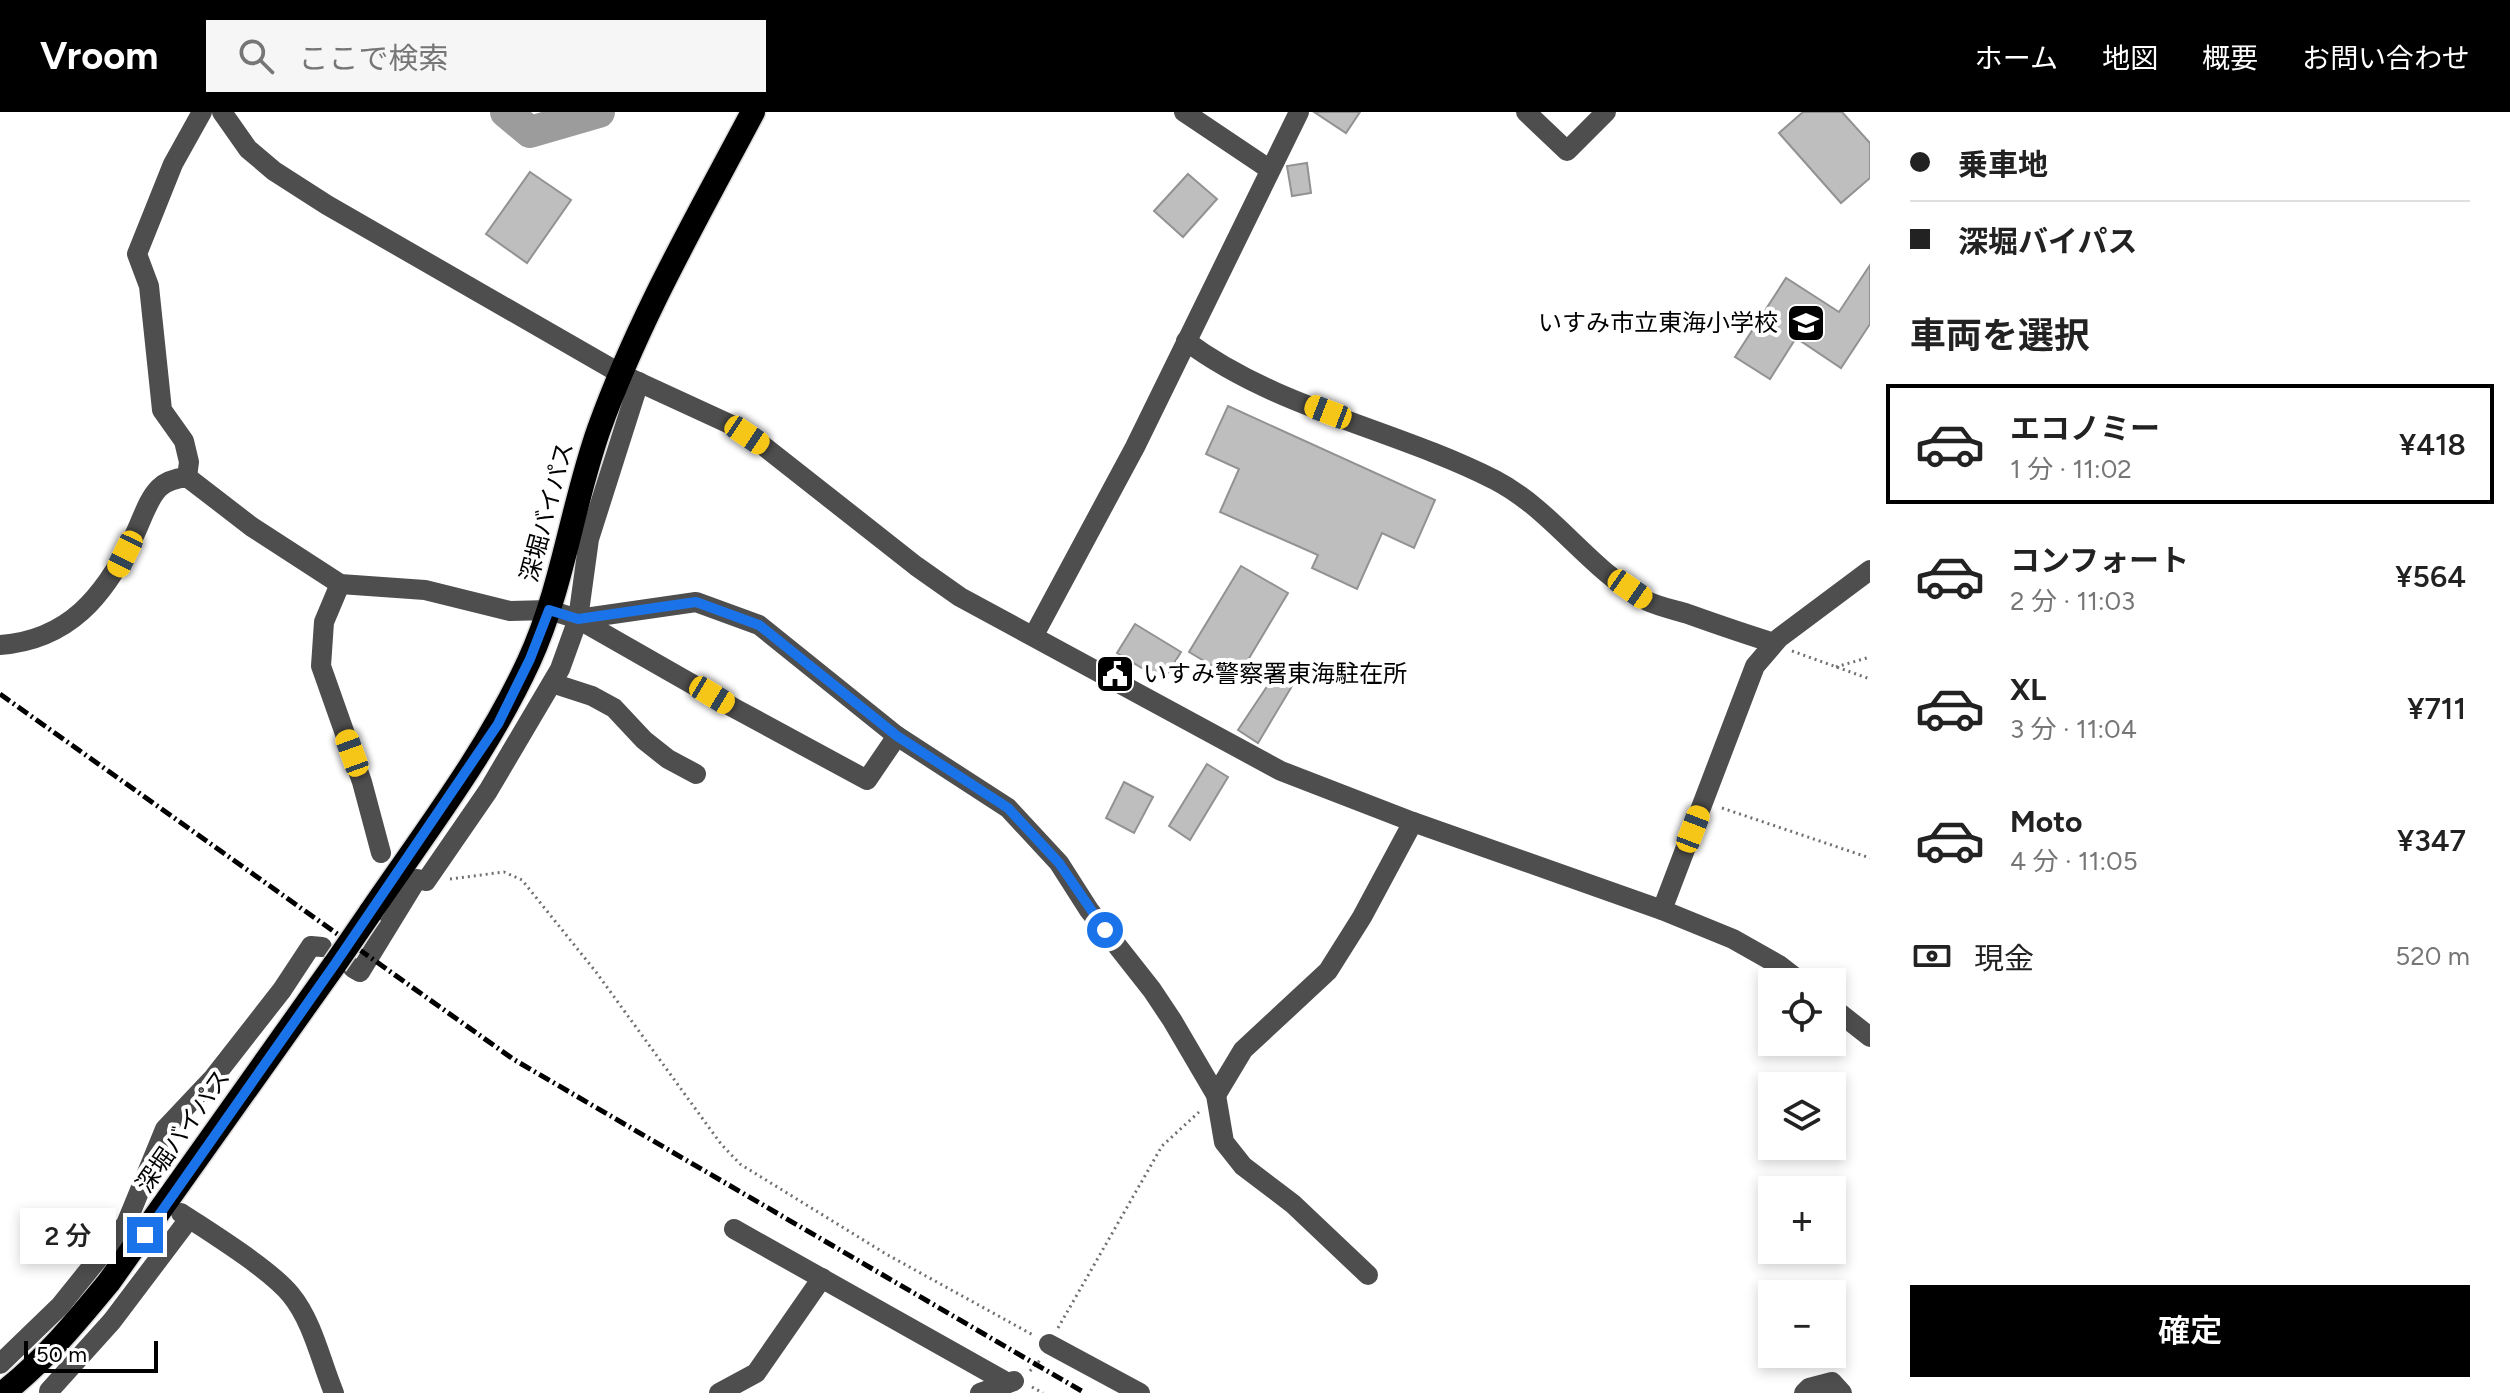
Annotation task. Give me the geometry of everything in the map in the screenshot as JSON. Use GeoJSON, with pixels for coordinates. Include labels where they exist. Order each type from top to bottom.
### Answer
{"type":"FeatureCollection","features":[{"type":"Feature","properties":{"kind":"highway","name":"深堀バイパス"},"geometry":{"type":"LineString","coordinates":[[3,1393],[28,1373],[69,1331],[127,1258],[370,913],[498,724],[530,659],[549,610],[598,431],[630,378],[657,291],[753,112]]}},
{"type":"Feature","properties":{"kind":"street"},"geometry":{"type":"LineString","coordinates":[[187,477],[189,462],[184,441],[162,410],[149,286],[137,254],[173,164],[202,112]]}},
{"type":"Feature","properties":{"kind":"street"},"geometry":{"type":"LineString","coordinates":[[222,112],[248,149],[274,171],[327,205],[630,378],[734,426],[960,597],[1281,771],[1413,822],[1662,910],[1733,939],[1783,968]]}},
{"type":"Feature","properties":{"kind":"street"},"geometry":{"type":"LineString","coordinates":[[1184,112],[1269,169]]}},
{"type":"Feature","properties":{"kind":"street"},"geometry":{"type":"LineString","coordinates":[[1034,635],[1135,447],[1299,112]]}},
{"type":"Feature","properties":{"kind":"street"},"geometry":{"type":"LineString","coordinates":[[1526,112],[1567,151],[1606,112]]}},
{"type":"Feature","properties":{"kind":"street"},"geometry":{"type":"LineString","coordinates":[[1186,341],[1214,362],[1276,392],[1457,461],[1500,483],[1546,516],[1612,576],[1647,601],[1774,643]]}},
{"type":"Feature","properties":{"kind":"street"},"geometry":{"type":"LineString","coordinates":[[334,1393],[303,1313],[290,1293],[185,1216],[112,1321],[50,1392],[6,1359],[60,1306],[126,1224],[150,1191],[165,1129],[214,1077],[282,990],[311,946],[360,972],[422,880],[488,791],[560,669],[578,619],[589,539],[630,378]]}},
{"type":"Feature","properties":{"kind":"street"},"geometry":{"type":"LineString","coordinates":[[0,645],[30,642],[45,636],[85,609],[116,573],[159,488],[175,479],[187,477],[252,527],[340,584],[425,590],[510,611],[549,610],[578,619],[867,780],[897,736]]}},
{"type":"Feature","properties":{"kind":"street"},"geometry":{"type":"LineString","coordinates":[[1662,910],[1755,666],[1774,643],[1870,570]]}},
{"type":"Feature","properties":{"kind":"street"},"geometry":{"type":"LineString","coordinates":[[340,584],[324,622],[321,666],[362,782],[381,853]]}},
{"type":"Feature","properties":{"kind":"street"},"geometry":{"type":"LineString","coordinates":[[578,619],[696,602],[759,625],[897,736],[1008,808],[1059,863],[1089,910],[1152,990],[1216,1095],[1224,1142],[1243,1166],[1293,1204],[1368,1275]]}},
{"type":"Feature","properties":{"kind":"street"},"geometry":{"type":"LineString","coordinates":[[552,683],[592,696],[614,708],[644,740],[668,759],[696,774]]}},
{"type":"Feature","properties":{"kind":"street"},"geometry":{"type":"LineString","coordinates":[[1216,1095],[1243,1050],[1328,971],[1362,917],[1413,822]]}},
{"type":"Feature","properties":{"kind":"street"},"geometry":{"type":"LineString","coordinates":[[1846,1018],[1870,1037]]}},
{"type":"Feature","properties":{"kind":"street"},"geometry":{"type":"LineString","coordinates":[[734,1229],[1014,1381]]}},
{"type":"Feature","properties":{"kind":"street"},"geometry":{"type":"LineString","coordinates":[[719,1393],[756,1373],[822,1278]]}},
{"type":"Feature","properties":{"kind":"street"},"geometry":{"type":"LineString","coordinates":[[1049,1344],[1140,1393]]}},
{"type":"Feature","properties":{"kind":"street"},"geometry":{"type":"LineString","coordinates":[[980,1393],[1014,1381]]}},
{"type":"Feature","properties":{"kind":"street"},"geometry":{"type":"LineString","coordinates":[[1804,1393],[1809,1388],[1832,1382],[1842,1393]]}},
{"type":"Feature","properties":{"kind":"path"},"geometry":{"type":"LineString","coordinates":[[1774,643],[1870,679]]}},
{"type":"Feature","properties":{"kind":"path"},"geometry":{"type":"LineString","coordinates":[[1836,667],[1870,657]]}},
{"type":"Feature","properties":{"kind":"path"},"geometry":{"type":"LineString","coordinates":[[1703,802],[1870,858]]}},
{"type":"Feature","properties":{"kind":"path"},"geometry":{"type":"LineString","coordinates":[[422,880],[441,881],[504,872],[522,880],[596,972],[721,1144],[740,1164],[886,1254],[1049,1344]]}},
{"type":"Feature","properties":{"kind":"path"},"geometry":{"type":"LineString","coordinates":[[1014,1381],[1037,1366],[1162,1146],[1216,1095]]}},
{"type":"Feature","properties":{"kind":"building"},"geometry":{"type":"Polygon","coordinates":[[[1314,112],[1360,112],[1346,133],[1314,112]]]}},
{"type":"Feature","properties":{"kind":"building"},"geometry":{"type":"Polygon","coordinates":[[[1803,112],[1842,112],[1870,143],[1870,178],[1841,203],[1779,133],[1803,112]]]}},
{"type":"Feature","properties":{"kind":"building"},"geometry":{"type":"Polygon","coordinates":[[[1307,163],[1311,193],[1292,196],[1287,166],[1307,163]]]}},
{"type":"Feature","properties":{"kind":"building"},"geometry":{"type":"Polygon","coordinates":[[[530,172],[571,200],[527,263],[486,234],[530,172]]]}},
{"type":"Feature","properties":{"kind":"building"},"geometry":{"type":"Polygon","coordinates":[[[1188,174],[1217,199],[1183,237],[1154,211],[1188,174]]]}},
{"type":"Feature","properties":{"kind":"building"},"geometry":{"type":"Polygon","coordinates":[[[1870,265],[1870,324],[1841,368],[1796,338],[1770,379],[1735,357],[1786,278],[1839,312],[1870,265]]]}},
{"type":"Feature","properties":{"kind":"building"},"geometry":{"type":"Polygon","coordinates":[[[1228,406],[1435,500],[1414,548],[1382,533],[1357,589],[1312,568],[1318,555],[1220,512],[1239,469],[1206,454],[1228,406]]]}},
{"type":"Feature","properties":{"kind":"building"},"geometry":{"type":"Polygon","coordinates":[[[1241,566],[1288,593],[1236,680],[1189,652],[1241,566]]]}},
{"type":"Feature","properties":{"kind":"building"},"geometry":{"type":"Polygon","coordinates":[[[1135,624],[1181,652],[1163,681],[1117,653],[1135,624]]]}},
{"type":"Feature","properties":{"kind":"building"},"geometry":{"type":"Polygon","coordinates":[[[1278,670],[1295,681],[1258,743],[1238,730],[1278,670]]]}},
{"type":"Feature","properties":{"kind":"building"},"geometry":{"type":"Polygon","coordinates":[[[1207,764],[1228,777],[1190,840],[1169,826],[1207,764]]]}},
{"type":"Feature","properties":{"kind":"building"},"geometry":{"type":"Polygon","coordinates":[[[1124,782],[1153,797],[1134,833],[1106,818],[1124,782]]]}},
{"type":"Feature","properties":{"kind":"waterway"},"geometry":{"type":"LineString","coordinates":[[506,112],[530,132],[599,112]]}},
{"type":"Feature","properties":{"kind":"railway"},"geometry":{"type":"LineString","coordinates":[[0,694],[513,1059],[1085,1393]]}},
{"type":"Feature","properties":{"kind":"place","name":"いすみ市立東海小学校"},"geometry":{"type":"Point","coordinates":[1806,323]}},
{"type":"Feature","properties":{"kind":"place","name":"いすみ警察署東海駐在所"},"geometry":{"type":"Point","coordinates":[1115,674]}},
{"type":"Feature","properties":{"kind":"route"},"geometry":{"type":"LineString","coordinates":[[145,1235],[498,724],[530,659],[549,610],[578,619],[696,602],[759,625],[897,736],[1008,808],[1059,863],[1105,930]]}}]}
